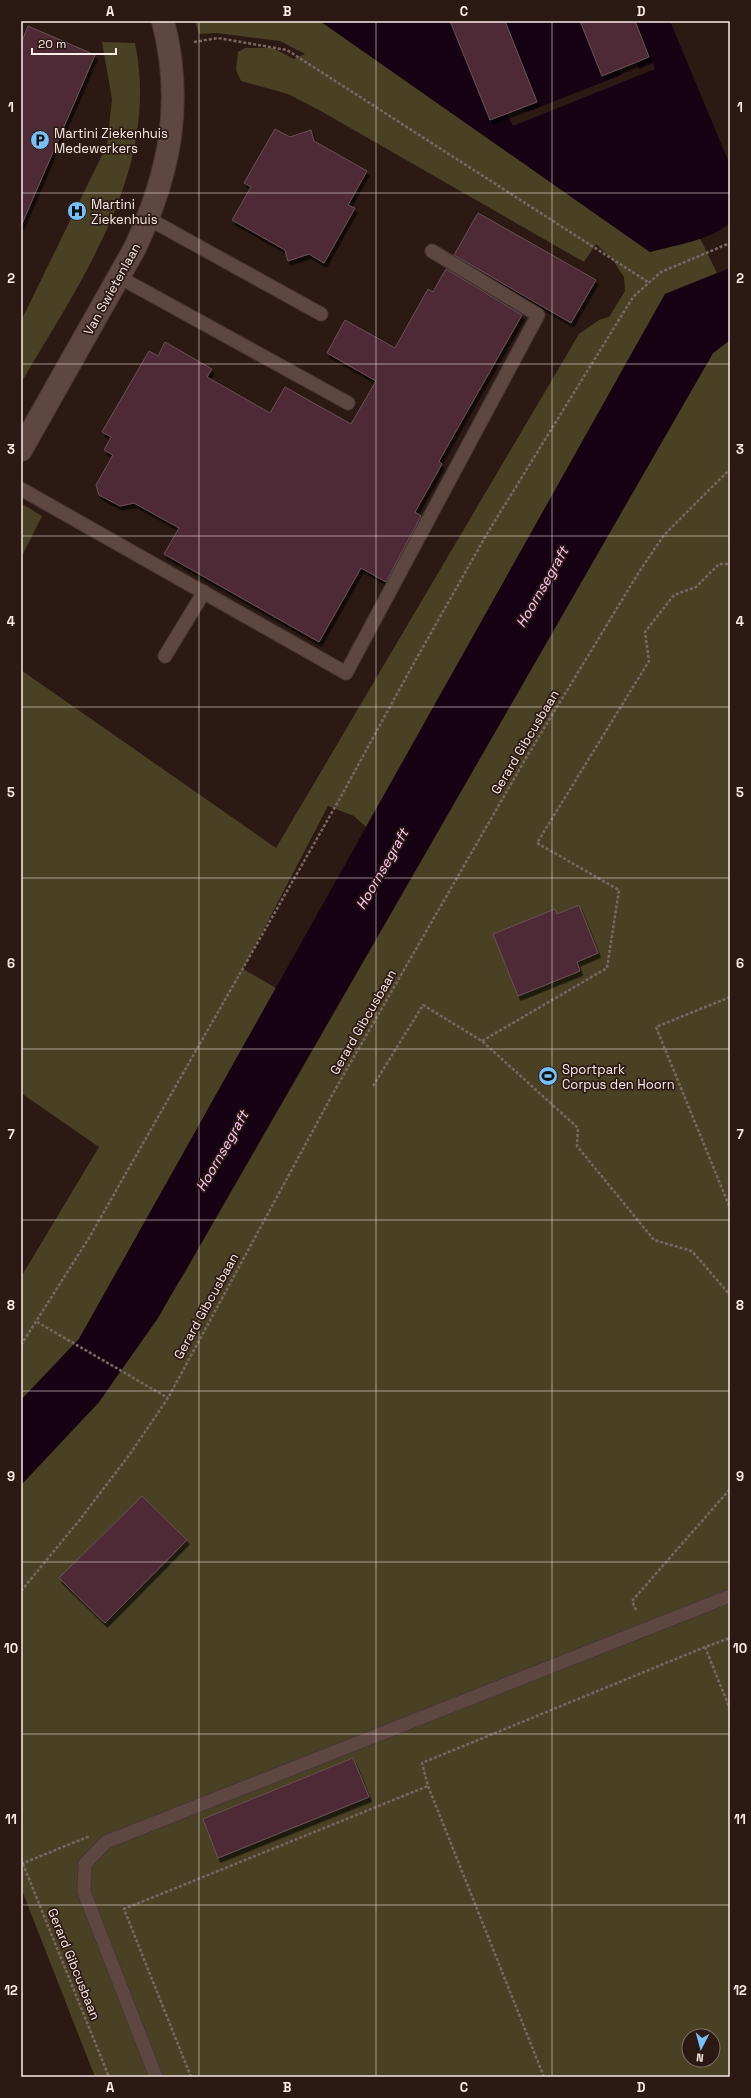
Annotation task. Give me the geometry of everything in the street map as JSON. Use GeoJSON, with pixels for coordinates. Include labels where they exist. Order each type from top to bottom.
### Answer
{"type":"FeatureCollection","features":[{"type":"Feature","properties":{"kind":"street","name":"Van Swietenlaan"},"geometry":{"type":"LineString","coordinates":[[21,450],[119,277],[148,219],[160,187],[170,148],[173,92],[170,46],[163,21]]}},
{"type":"Feature","properties":{"kind":"lane"},"geometry":{"type":"LineString","coordinates":[[148,219],[321,314]]}},
{"type":"Feature","properties":{"kind":"lane"},"geometry":{"type":"LineString","coordinates":[[21,489],[346,673],[538,316],[432,251]]}},
{"type":"Feature","properties":{"kind":"lane"},"geometry":{"type":"LineString","coordinates":[[119,277],[348,403]]}},
{"type":"Feature","properties":{"kind":"lane"},"geometry":{"type":"LineString","coordinates":[[165,656],[204,592]]}},
{"type":"Feature","properties":{"kind":"lane"},"geometry":{"type":"LineString","coordinates":[[156,2077],[84,1892],[85,1864],[106,1842],[645,1631],[730,1596]]}},
{"type":"Feature","properties":{"kind":"path"},"geometry":{"type":"LineString","coordinates":[[170,46],[218,38],[287,50],[648,282]]}},
{"type":"Feature","properties":{"kind":"path"},"geometry":{"type":"LineString","coordinates":[[21,1345],[89,1238],[336,806],[410,670],[488,532],[633,298],[648,282],[661,272],[730,243]]}},
{"type":"Feature","properties":{"kind":"path","name":"Gerard Gibcusbaan"},"geometry":{"type":"LineString","coordinates":[[21,1591],[78,1522],[130,1454],[168,1398],[336,1088],[526,758],[635,578],[664,535],[730,469]]}},
{"type":"Feature","properties":{"kind":"path"},"geometry":{"type":"LineString","coordinates":[[482,1041],[607,968],[620,890],[537,843],[649,661],[645,632],[674,595],[696,587],[719,564],[730,564]]}},
{"type":"Feature","properties":{"kind":"path"},"geometry":{"type":"LineString","coordinates":[[730,997],[656,1027],[730,1208]]}},
{"type":"Feature","properties":{"kind":"path"},"geometry":{"type":"LineString","coordinates":[[373,1086],[423,1005],[482,1041],[578,1128],[577,1146],[654,1240],[692,1251],[730,1295]]}},
{"type":"Feature","properties":{"kind":"path"},"geometry":{"type":"LineString","coordinates":[[37,1322],[168,1398]]}},
{"type":"Feature","properties":{"kind":"path"},"geometry":{"type":"LineString","coordinates":[[645,1631],[632,1601],[730,1488]]}},
{"type":"Feature","properties":{"kind":"path"},"geometry":{"type":"LineString","coordinates":[[544,2077],[428,1786],[422,1763],[705,1647],[730,1639]]}},
{"type":"Feature","properties":{"kind":"path"},"geometry":{"type":"LineString","coordinates":[[705,1647],[730,1709]]}},
{"type":"Feature","properties":{"kind":"path"},"geometry":{"type":"LineString","coordinates":[[191,2077],[124,1910],[428,1786]]}},
{"type":"Feature","properties":{"kind":"path"},"geometry":{"type":"LineString","coordinates":[[21,1864],[90,1836]]}},
{"type":"Feature","properties":{"kind":"path","name":"Gerard Gibcusbaan"},"geometry":{"type":"LineString","coordinates":[[21,1859],[109,2077]]}},
{"type":"Feature","properties":{"kind":"shaded area"},"geometry":{"type":"Polygon","coordinates":[[[195,21],[320,21],[650,252],[700,238],[717,273],[665,294],[366,827],[354,816],[328,806],[243,969],[276,988],[79,1339],[21,1400],[21,1277],[99,1147],[21,1093],[21,670],[276,848],[579,334],[599,320],[609,317],[625,291],[624,277],[612,259],[596,244],[584,262],[319,110],[288,94],[241,81],[236,70],[238,52],[245,48],[273,48],[294,59],[305,54],[280,41],[216,33],[199,34],[195,21]]]}},
{"type":"Feature","properties":{"kind":"shaded area"},"geometry":{"type":"Polygon","coordinates":[[[102,42],[135,43],[140,90],[137,135],[126,179],[110,222],[68,304],[21,383],[21,321],[107,145],[112,99],[102,42]]]}},
{"type":"Feature","properties":{"kind":"shaded area","name":"Sportpark Corpus den Hoorn"},"geometry":{"type":"Polygon","coordinates":[[[730,340],[730,2077],[95,2077],[21,1888],[21,1485],[99,1402],[184,1274],[713,353],[730,340]]]}},
{"type":"Feature","properties":{"kind":"shaded area"},"geometry":{"type":"Polygon","coordinates":[[[22,504],[42,516],[21,558],[21,505],[22,504]]]}},
{"type":"Feature","properties":{"kind":"water"},"geometry":{"type":"Polygon","coordinates":[[[320,21],[670,21],[730,165],[730,223],[702,238],[650,252],[320,21]]]}},
{"type":"Feature","properties":{"kind":"water","name":"Hoornsegraft"},"geometry":{"type":"Polygon","coordinates":[[[730,268],[730,340],[713,353],[158,1318],[99,1402],[21,1485],[21,1400],[79,1339],[665,294],[730,268]]]}},
{"type":"Feature","properties":{"kind":"pier"},"geometry":{"type":"Polygon","coordinates":[[[636,62],[639,69],[653,63],[655,69],[513,126],[507,114],[524,107],[527,112],[621,75],[618,69],[636,62]]]}},
{"type":"Feature","properties":{"kind":"building"},"geometry":{"type":"Polygon","coordinates":[[[450,21],[505,21],[537,102],[490,120],[450,21]]]}},
{"type":"Feature","properties":{"kind":"building"},"geometry":{"type":"Polygon","coordinates":[[[580,21],[635,21],[649,57],[602,76],[580,21]]]}},
{"type":"Feature","properties":{"kind":"building","name":"Martini Ziekenhuis Medewerkers"},"geometry":{"type":"Polygon","coordinates":[[[28,26],[95,55],[21,226],[21,44],[28,26]]]}},
{"type":"Feature","properties":{"kind":"building"},"geometry":{"type":"Polygon","coordinates":[[[275,129],[290,137],[311,130],[314,141],[367,171],[348,205],[355,208],[324,263],[309,254],[288,261],[285,250],[232,220],[251,187],[244,183],[275,129]]]}},
{"type":"Feature","properties":{"kind":"building"},"geometry":{"type":"Polygon","coordinates":[[[478,213],[596,280],[571,323],[454,255],[478,213]]]}},
{"type":"Feature","properties":{"kind":"building"},"geometry":{"type":"Polygon","coordinates":[[[446,269],[522,315],[439,461],[442,464],[415,512],[421,516],[386,582],[361,568],[319,642],[164,554],[179,528],[134,503],[120,506],[99,495],[96,485],[113,455],[104,450],[111,437],[102,432],[149,351],[158,356],[165,342],[212,369],[207,377],[270,413],[285,387],[351,424],[376,381],[327,353],[345,320],[395,348],[428,289],[433,292],[446,269]]]}},
{"type":"Feature","properties":{"kind":"building"},"geometry":{"type":"Polygon","coordinates":[[[579,905],[598,953],[577,962],[580,971],[518,996],[493,934],[555,909],[557,914],[579,905]]]}},
{"type":"Feature","properties":{"kind":"building"},"geometry":{"type":"Polygon","coordinates":[[[142,1496],[187,1540],[105,1623],[59,1578],[142,1496]]]}},
{"type":"Feature","properties":{"kind":"building"},"geometry":{"type":"Polygon","coordinates":[[[353,1758],[369,1797],[218,1858],[203,1819],[353,1758]]]}},
{"type":"Feature","properties":{"kind":"place","name":"Martini Ziekenhuis Medewerkers"},"geometry":{"type":"Point","coordinates":[40,140]}},
{"type":"Feature","properties":{"kind":"place","name":"Martini Ziekenhuis"},"geometry":{"type":"Point","coordinates":[77,211]}},
{"type":"Feature","properties":{"kind":"place","name":"Sportpark Corpus den Hoorn"},"geometry":{"type":"Point","coordinates":[548,1076]}}]}
